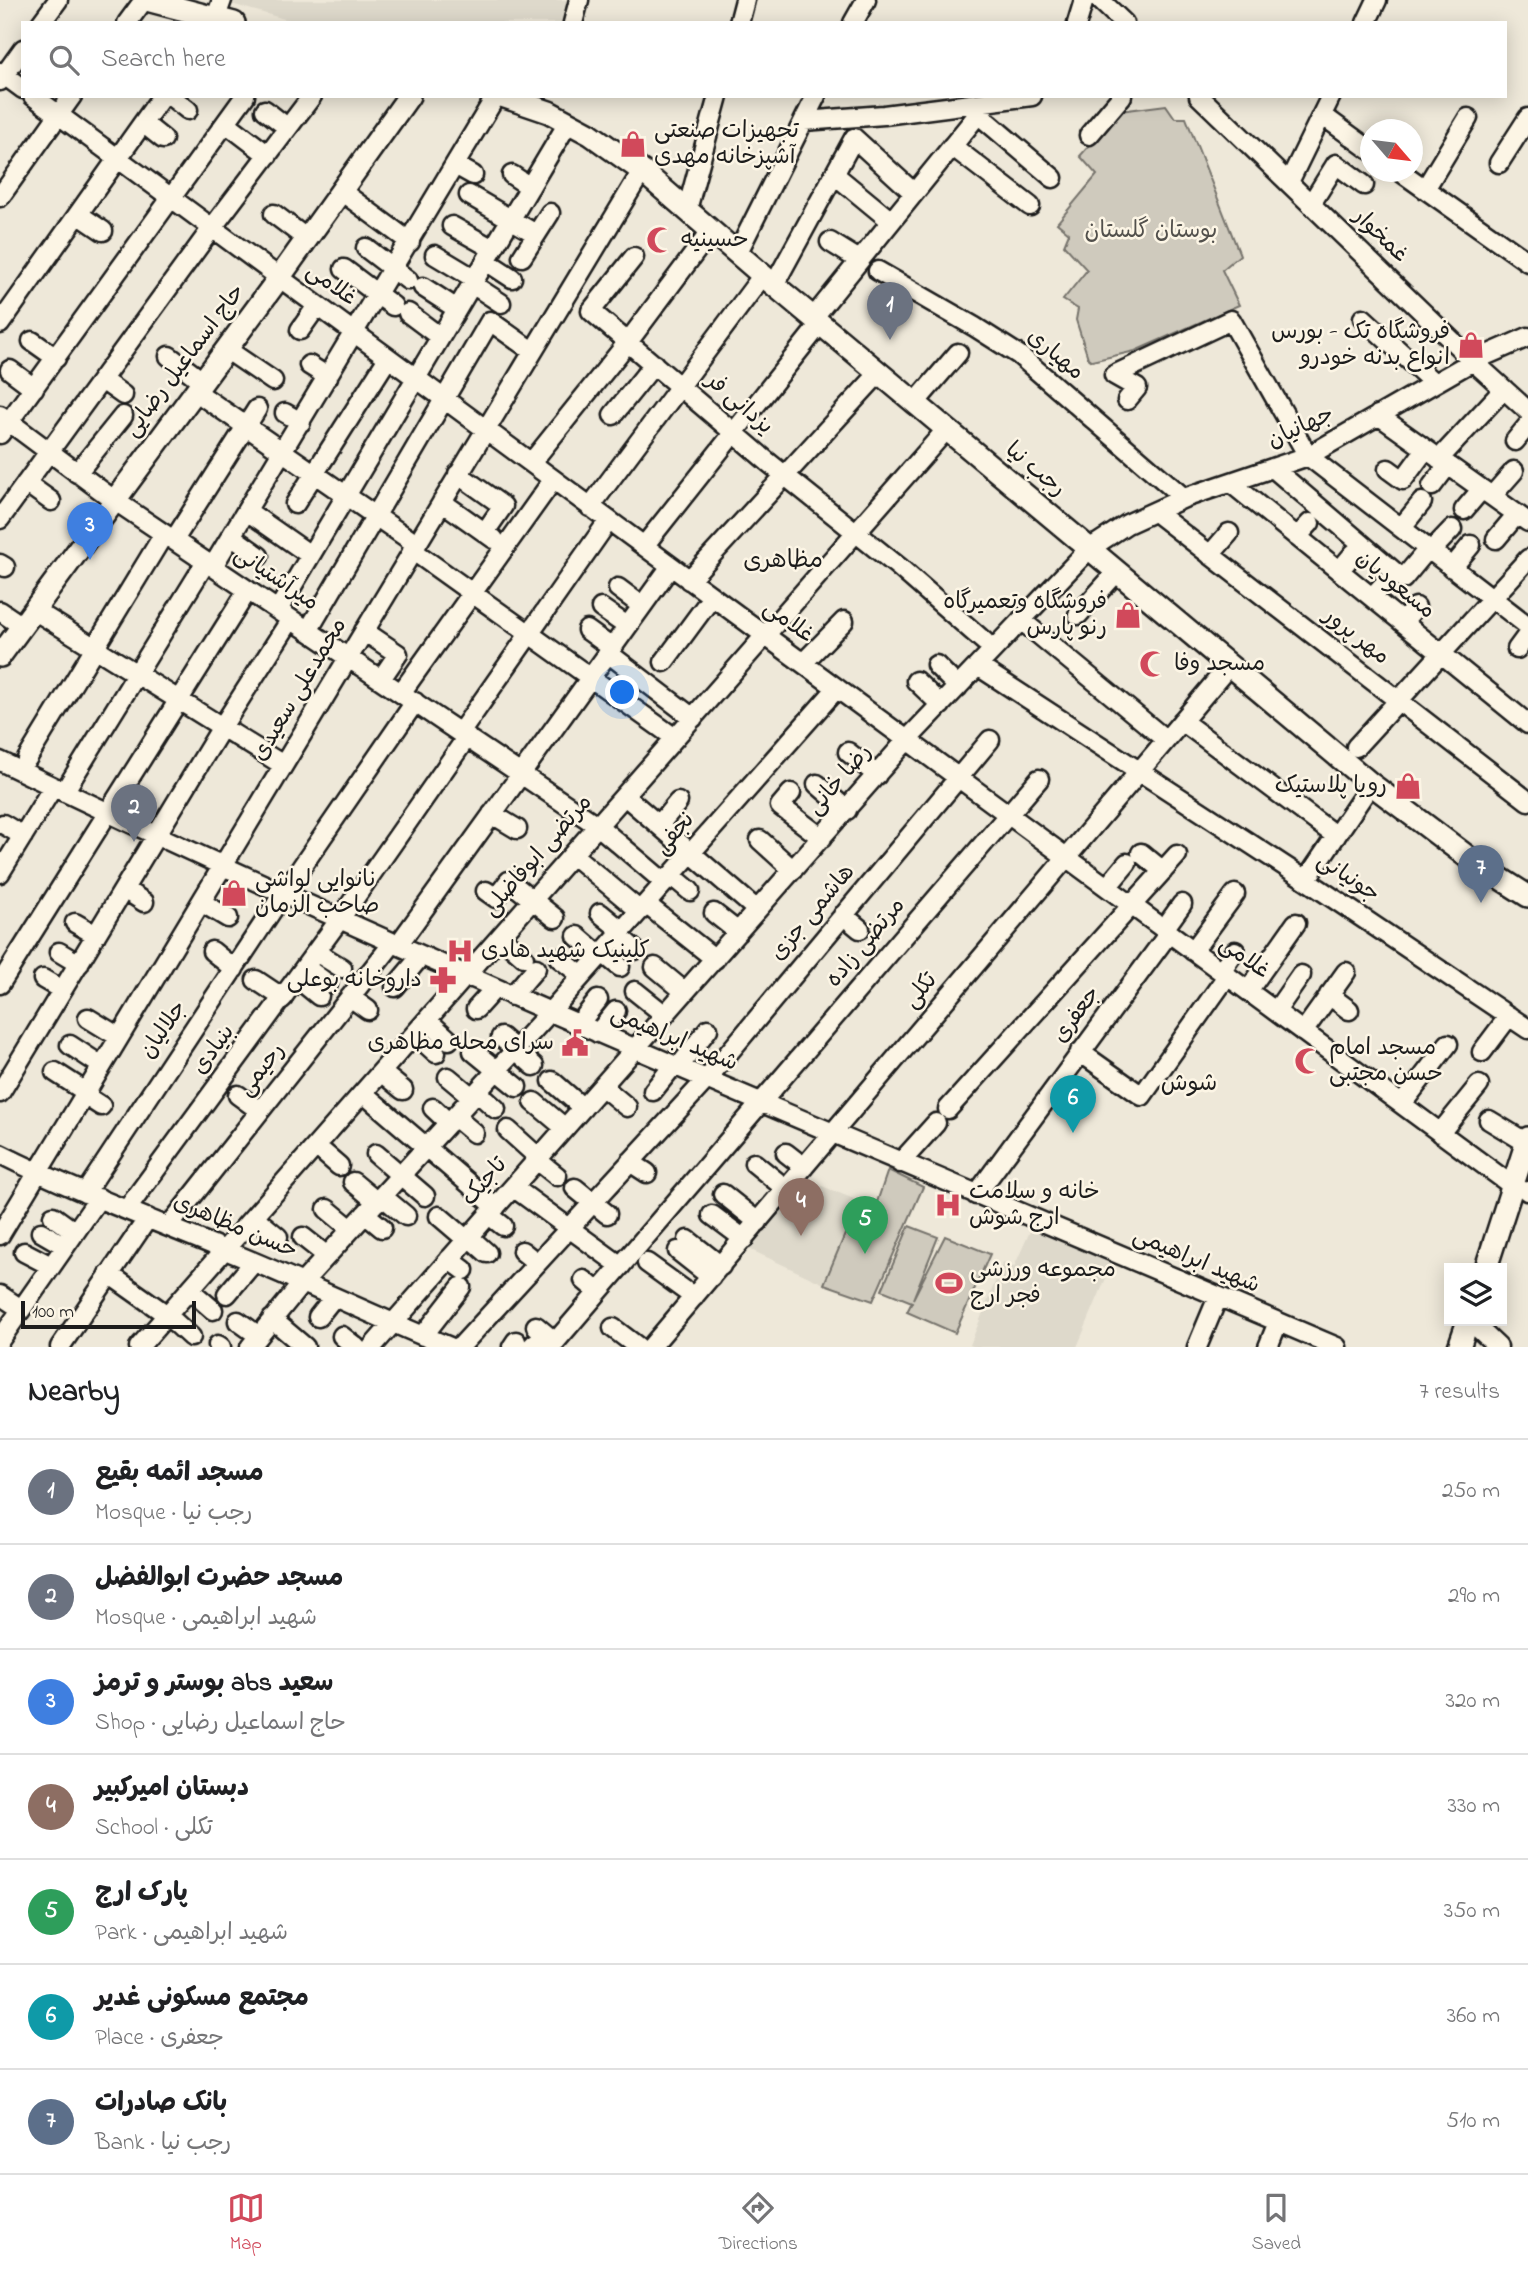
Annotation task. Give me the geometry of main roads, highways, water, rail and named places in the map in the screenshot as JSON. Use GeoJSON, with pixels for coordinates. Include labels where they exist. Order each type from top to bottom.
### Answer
{"type":"FeatureCollection","features":[{"type":"Feature","properties":{"kind":"main road"},"geometry":{"type":"LineString","coordinates":[[146,0],[222,16]]}},
{"type":"Feature","properties":{"kind":"main road","name":"حاج اسماعیل رضایی"},"geometry":{"type":"LineString","coordinates":[[0,656],[279,278],[408,98]]}},
{"type":"Feature","properties":{"kind":"main road","name":"رجب نیا"},"geometry":{"type":"LineString","coordinates":[[514,98],[551,104],[568,123],[590,134],[642,171],[1228,667],[1371,784],[1473,861],[1528,896]]}},
{"type":"Feature","properties":{"kind":"main road"},"geometry":{"type":"LineString","coordinates":[[1502,1263],[1524,1189],[1527,1141]]}},
{"type":"Feature","properties":{"kind":"main road"},"geometry":{"type":"LineString","coordinates":[[1488,1263],[1524,1189]]}},
{"type":"Feature","properties":{"kind":"main road"},"geometry":{"type":"LineString","coordinates":[[1458,1347],[1476,1329]]}},
{"type":"Feature","properties":{"kind":"place","name":"تجهیزات صنعتی آشپزخانه مهدی"},"geometry":{"type":"Point","coordinates":[633,144]}},
{"type":"Feature","properties":{"kind":"place","name":"حسینیه"},"geometry":{"type":"Point","coordinates":[660,240]}},
{"type":"Feature","properties":{"kind":"place","name":"مسجد ائمه بقیع"},"geometry":{"type":"Point","coordinates":[890,340]}},
{"type":"Feature","properties":{"kind":"place","name":"فروشگاه تک - بورس انواع بدنه خودرو"},"geometry":{"type":"Point","coordinates":[1471,345]}},
{"type":"Feature","properties":{"kind":"place","name":"بوستر و ترمز abs سعید"},"geometry":{"type":"Point","coordinates":[90,560]}},
{"type":"Feature","properties":{"kind":"place","name":"فروشگاه وتعمیرگاه رنو پارس"},"geometry":{"type":"Point","coordinates":[1128,615]}},
{"type":"Feature","properties":{"kind":"place","name":"مسجد وفا"},"geometry":{"type":"Point","coordinates":[1153,664]}},
{"type":"Feature","properties":{"kind":"place","name":"رویا پلاستیک"},"geometry":{"type":"Point","coordinates":[1408,786]}},
{"type":"Feature","properties":{"kind":"place","name":"مسجد حضرت ابوالفضل"},"geometry":{"type":"Point","coordinates":[134,842]}},
{"type":"Feature","properties":{"kind":"place","name":"نانوایی لواشی صاحب الزمان"},"geometry":{"type":"Point","coordinates":[234,893]}},
{"type":"Feature","properties":{"kind":"place","name":"بانک صادرات"},"geometry":{"type":"Point","coordinates":[1481,903]}},
{"type":"Feature","properties":{"kind":"place","name":"کلینیک شهید هادی"},"geometry":{"type":"Point","coordinates":[460,951]}},
{"type":"Feature","properties":{"kind":"place","name":"داروخانه بوعلی"},"geometry":{"type":"Point","coordinates":[443,980]}},
{"type":"Feature","properties":{"kind":"place","name":"سرای محله مظاهری"},"geometry":{"type":"Point","coordinates":[575,1043]}},
{"type":"Feature","properties":{"kind":"place","name":"مسجد امام حسن مجتبی"},"geometry":{"type":"Point","coordinates":[1308,1061]}},
{"type":"Feature","properties":{"kind":"place","name":"مجتمع مسکونی غدیر"},"geometry":{"type":"Point","coordinates":[1073,1133]}},
{"type":"Feature","properties":{"kind":"place","name":"خانه و سلامت ارج شوش"},"geometry":{"type":"Point","coordinates":[948,1205]}},
{"type":"Feature","properties":{"kind":"place","name":"دبستان امیرکبیر"},"geometry":{"type":"Point","coordinates":[801,1236]}},
{"type":"Feature","properties":{"kind":"place","name":"پارک ارج"},"geometry":{"type":"Point","coordinates":[865,1254]}},
{"type":"Feature","properties":{"kind":"place","name":"مجموعه ورزشی فجر ارج"},"geometry":{"type":"Point","coordinates":[949,1283]}},
{"type":"Feature","properties":{"kind":"district","name":"مظاهری"},"geometry":{"type":"Point","coordinates":[783,561]}},
{"type":"Feature","properties":{"kind":"district","name":"شوش"},"geometry":{"type":"Point","coordinates":[1189,1084]}},
{"type":"Feature","properties":{"kind":"park label","name":"بوستان گلستان"},"geometry":{"type":"Point","coordinates":[1151,231]}}]}
